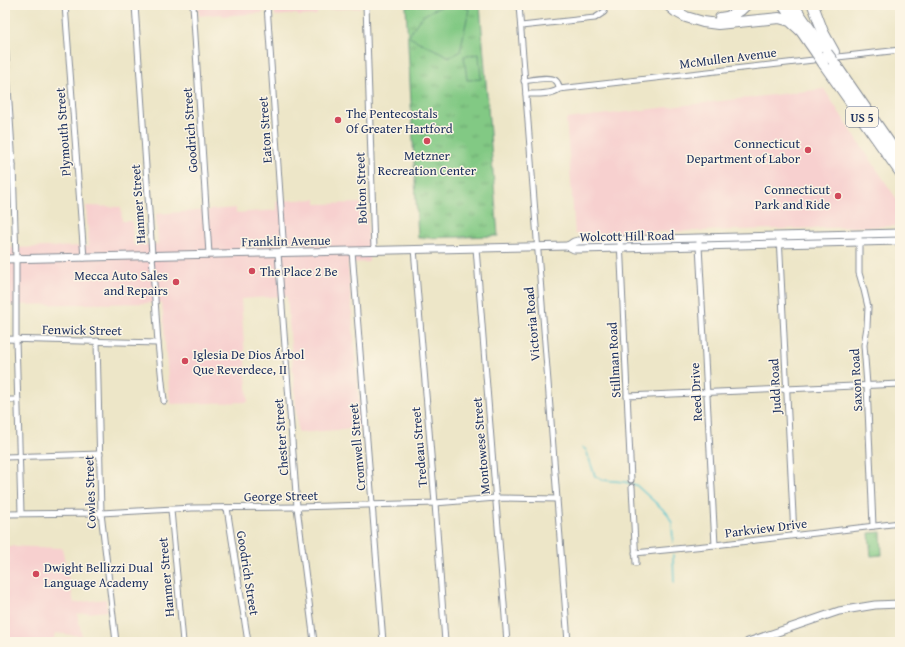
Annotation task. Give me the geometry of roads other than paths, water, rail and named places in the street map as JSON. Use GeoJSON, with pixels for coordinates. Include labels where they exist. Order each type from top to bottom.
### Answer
{"type":"FeatureCollection","features":[{"type":"Feature","properties":{"kind":"highway"},"geometry":{"type":"LineString","coordinates":[[668,5],[675,11],[686,16],[712,24],[779,18],[790,21],[800,30]]}},
{"type":"Feature","properties":{"kind":"highway"},"geometry":{"type":"LineString","coordinates":[[676,5],[696,15],[710,18],[720,18],[733,16],[746,5]]}},
{"type":"Feature","properties":{"kind":"highway","name":"US 5"},"geometry":{"type":"LineString","coordinates":[[783,5],[800,30],[829,57],[900,172]]}},
{"type":"Feature","properties":{"kind":"highway","name":"US 5"},"geometry":{"type":"LineString","coordinates":[[794,5],[900,158]]}},
{"type":"Feature","properties":{"kind":"highway"},"geometry":{"type":"LineString","coordinates":[[813,5],[829,57]]}},
{"type":"Feature","properties":{"kind":"main road","name":"Wolcott Hill Road"},"geometry":{"type":"LineString","coordinates":[[568,246],[576,241],[900,233]]}},
{"type":"Feature","properties":{"kind":"main road","name":"Wolcott Hill Road"},"geometry":{"type":"LineString","coordinates":[[568,246],[577,249],[900,241]]}},
{"type":"Feature","properties":{"kind":"main road","name":"Franklin Avenue"},"geometry":{"type":"LineString","coordinates":[[5,259],[568,246]]}},
{"type":"Feature","properties":{"kind":"main road"},"geometry":{"type":"LineString","coordinates":[[748,642],[839,611],[875,605],[900,604]]}},
{"type":"Feature","properties":{"kind":"street","name":"Plymouth Street"},"geometry":{"type":"LineString","coordinates":[[65,5],[84,258]]}},
{"type":"Feature","properties":{"kind":"street","name":"Hanmer Street"},"geometry":{"type":"LineString","coordinates":[[135,5],[158,343],[164,401]]}},
{"type":"Feature","properties":{"kind":"street","name":"Goodrich Street"},"geometry":{"type":"LineString","coordinates":[[193,5],[209,254]]}},
{"type":"Feature","properties":{"kind":"street","name":"Eaton Street"},"geometry":{"type":"LineString","coordinates":[[267,5],[281,253]]}},
{"type":"Feature","properties":{"kind":"street","name":"Bolton Street"},"geometry":{"type":"LineString","coordinates":[[366,5],[374,250]]}},
{"type":"Feature","properties":{"kind":"street","name":"Victoria Road"},"geometry":{"type":"LineString","coordinates":[[519,5],[568,642]]}},
{"type":"Feature","properties":{"kind":"street"},"geometry":{"type":"LineString","coordinates":[[521,26],[594,18],[604,12]]}},
{"type":"Feature","properties":{"kind":"street"},"geometry":{"type":"LineString","coordinates":[[5,41],[6,87],[13,165],[21,513]]}},
{"type":"Feature","properties":{"kind":"street","name":"McMullen Avenue"},"geometry":{"type":"LineString","coordinates":[[526,94],[900,50]]}},
{"type":"Feature","properties":{"kind":"street"},"geometry":{"type":"LineString","coordinates":[[524,81],[546,78],[555,80],[559,89]]}},
{"type":"Feature","properties":{"kind":"street"},"geometry":{"type":"LineString","coordinates":[[5,166],[13,165]]}},
{"type":"Feature","properties":{"kind":"street","name":"Saxon Road"},"geometry":{"type":"LineString","coordinates":[[859,234],[859,273],[868,307],[864,345],[873,526]]}},
{"type":"Feature","properties":{"kind":"street","name":"Judd Road"},"geometry":{"type":"LineString","coordinates":[[779,236],[794,535]]}},
{"type":"Feature","properties":{"kind":"street","name":"Reed Drive"},"geometry":{"type":"LineString","coordinates":[[699,238],[715,545]]}},
{"type":"Feature","properties":{"kind":"street","name":"Stillman Road"},"geometry":{"type":"LineString","coordinates":[[620,240],[631,480]]}},
{"type":"Feature","properties":{"kind":"street","name":"Montowese Street"},"geometry":{"type":"LineString","coordinates":[[476,248],[507,642]]}},
{"type":"Feature","properties":{"kind":"street","name":"Tredeau Street"},"geometry":{"type":"LineString","coordinates":[[414,249],[445,642]]}},
{"type":"Feature","properties":{"kind":"street","name":"Cromwell Street"},"geometry":{"type":"LineString","coordinates":[[352,251],[383,642]]}},
{"type":"Feature","properties":{"kind":"street","name":"Chester Street"},"geometry":{"type":"LineString","coordinates":[[281,253],[297,507],[314,642]]}},
{"type":"Feature","properties":{"kind":"street","name":"Fenwick Street"},"geometry":{"type":"LineString","coordinates":[[5,339],[158,343]]}},
{"type":"Feature","properties":{"kind":"street","name":"Cowles Street"},"geometry":{"type":"LineString","coordinates":[[98,341],[101,513],[116,642]]}},
{"type":"Feature","properties":{"kind":"street"},"geometry":{"type":"LineString","coordinates":[[627,396],[900,384]]}},
{"type":"Feature","properties":{"kind":"street"},"geometry":{"type":"LineString","coordinates":[[5,400],[18,400]]}},
{"type":"Feature","properties":{"kind":"street"},"geometry":{"type":"LineString","coordinates":[[5,457],[100,454]]}},
{"type":"Feature","properties":{"kind":"street"},"geometry":{"type":"LineString","coordinates":[[632,487],[636,562]]}},
{"type":"Feature","properties":{"kind":"street","name":"George Street"},"geometry":{"type":"LineString","coordinates":[[5,514],[101,513],[227,508],[435,503],[496,498],[557,499]]}},
{"type":"Feature","properties":{"kind":"street","name":"Goodrich Street"},"geometry":{"type":"LineString","coordinates":[[227,508],[248,642]]}},
{"type":"Feature","properties":{"kind":"street","name":"Hanmer Street"},"geometry":{"type":"LineString","coordinates":[[171,510],[183,642]]}},
{"type":"Feature","properties":{"kind":"street","name":"Parkview Drive"},"geometry":{"type":"LineString","coordinates":[[635,553],[900,524]]}},
{"type":"Feature","properties":{"kind":"waterway"},"geometry":{"type":"LineString","coordinates":[[582,447],[586,450],[595,476],[603,480],[625,482],[636,485],[667,513],[672,523],[673,542]]}},
{"type":"Feature","properties":{"kind":"waterway"},"geometry":{"type":"LineString","coordinates":[[673,555],[674,583]]}},
{"type":"Feature","properties":{"kind":"place","name":"The Pentecostals Of Greater Hartford"},"geometry":{"type":"Point","coordinates":[338,120]}},
{"type":"Feature","properties":{"kind":"place","name":"Metzner Recreation Center"},"geometry":{"type":"Point","coordinates":[427,141]}},
{"type":"Feature","properties":{"kind":"place","name":"Connecticut Department of Labor"},"geometry":{"type":"Point","coordinates":[808,150]}},
{"type":"Feature","properties":{"kind":"place","name":"Connecticut Park and Ride"},"geometry":{"type":"Point","coordinates":[838,196]}},
{"type":"Feature","properties":{"kind":"place","name":"The Place 2 Be"},"geometry":{"type":"Point","coordinates":[252,271]}},
{"type":"Feature","properties":{"kind":"place","name":"Mecca Auto Sales and Repairs"},"geometry":{"type":"Point","coordinates":[176,282]}},
{"type":"Feature","properties":{"kind":"place","name":"Iglesia De Dios Árbol Que Reverdece, II"},"geometry":{"type":"Point","coordinates":[185,361]}},
{"type":"Feature","properties":{"kind":"place","name":"Dwight Bellizzi Dual Language Academy"},"geometry":{"type":"Point","coordinates":[36,574]}}]}
